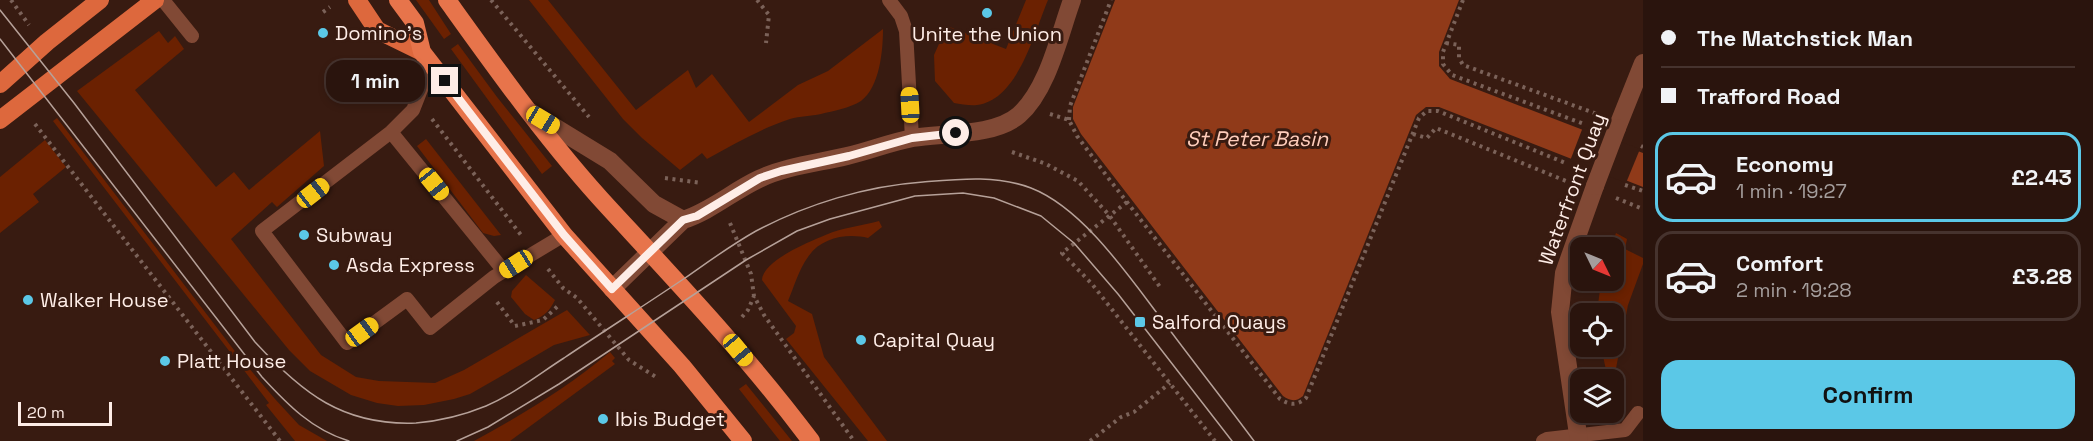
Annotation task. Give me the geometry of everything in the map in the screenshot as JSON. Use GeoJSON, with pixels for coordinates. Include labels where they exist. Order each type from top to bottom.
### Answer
{"type":"FeatureCollection","features":[{"type":"Feature","properties":{"kind":"highway"},"geometry":{"type":"LineString","coordinates":[[398,0],[415,24],[427,58],[564,235],[682,366],[743,441]]}},
{"type":"Feature","properties":{"kind":"highway"},"geometry":{"type":"LineString","coordinates":[[447,0],[526,110],[608,207],[725,333],[811,441]]}},
{"type":"Feature","properties":{"kind":"main road"},"geometry":{"type":"LineString","coordinates":[[0,84],[47,42],[100,0]]}},
{"type":"Feature","properties":{"kind":"main road"},"geometry":{"type":"LineString","coordinates":[[0,120],[154,0]]}},
{"type":"Feature","properties":{"kind":"main road"},"geometry":{"type":"LineString","coordinates":[[357,0],[377,30],[427,58]]}},
{"type":"Feature","properties":{"kind":"street"},"geometry":{"type":"LineString","coordinates":[[612,289],[683,220],[697,216],[760,178],[912,138],[1000,127],[1017,117],[1030,104],[1045,76],[1072,0]]}},
{"type":"Feature","properties":{"kind":"street","name":"Waterfront Quay"},"geometry":{"type":"LineString","coordinates":[[1578,438],[1560,312],[1564,273],[1643,63]]}},
{"type":"Feature","properties":{"kind":"street"},"geometry":{"type":"LineString","coordinates":[[526,110],[610,161],[654,204],[683,220]]}},
{"type":"Feature","properties":{"kind":"lane"},"geometry":{"type":"LineString","coordinates":[[163,0],[192,36]]}},
{"type":"Feature","properties":{"kind":"lane"},"geometry":{"type":"LineString","coordinates":[[889,0],[901,16],[906,31],[912,138]]}},
{"type":"Feature","properties":{"kind":"lane"},"geometry":{"type":"LineString","coordinates":[[427,58],[413,110],[391,132],[262,231],[347,343],[407,299],[430,328],[504,271],[564,235]]}},
{"type":"Feature","properties":{"kind":"lane"},"geometry":{"type":"LineString","coordinates":[[391,132],[504,271]]}},
{"type":"Feature","properties":{"kind":"lane"},"geometry":{"type":"LineString","coordinates":[[1543,441],[1625,430],[1638,413]]}},
{"type":"Feature","properties":{"kind":"path"},"geometry":{"type":"LineString","coordinates":[[11,0],[29,25]]}},
{"type":"Feature","properties":{"kind":"path"},"geometry":{"type":"LineString","coordinates":[[491,0],[590,118]]}},
{"type":"Feature","properties":{"kind":"path"},"geometry":{"type":"LineString","coordinates":[[757,0],[769,15],[766,43]]}},
{"type":"Feature","properties":{"kind":"path"},"geometry":{"type":"LineString","coordinates":[[1111,0],[1070,106],[1069,120],[1077,136],[1127,202],[1280,399],[1287,404],[1306,399],[1419,118],[1427,111],[1438,111],[1568,164]]}},
{"type":"Feature","properties":{"kind":"path"},"geometry":{"type":"LineString","coordinates":[[1463,0],[1443,52],[1443,64],[1452,75],[1584,124]]}},
{"type":"Feature","properties":{"kind":"path"},"geometry":{"type":"LineString","coordinates":[[323,12],[330,7]]}},
{"type":"Feature","properties":{"kind":"path"},"geometry":{"type":"LineString","coordinates":[[1446,43],[1459,45],[1459,58],[1463,64],[1573,105]]}},
{"type":"Feature","properties":{"kind":"path"},"geometry":{"type":"LineString","coordinates":[[388,64],[563,288],[577,298],[629,360],[660,378]]}},
{"type":"Feature","properties":{"kind":"path"},"geometry":{"type":"LineString","coordinates":[[1049,114],[1069,120]]}},
{"type":"Feature","properties":{"kind":"path"},"geometry":{"type":"LineString","coordinates":[[35,123],[280,441]]}},
{"type":"Feature","properties":{"kind":"path"},"geometry":{"type":"LineString","coordinates":[[1413,134],[1427,138],[1436,128],[1572,183]]}},
{"type":"Feature","properties":{"kind":"path"},"geometry":{"type":"LineString","coordinates":[[1012,152],[1046,164],[1078,181],[1109,215],[1160,286]]}},
{"type":"Feature","properties":{"kind":"path"},"geometry":{"type":"LineString","coordinates":[[655,175],[675,181],[690,180],[701,183]]}},
{"type":"Feature","properties":{"kind":"path"},"geometry":{"type":"LineString","coordinates":[[1626,185],[1643,191]]}},
{"type":"Feature","properties":{"kind":"path"},"geometry":{"type":"LineString","coordinates":[[1612,197],[1643,209]]}},
{"type":"Feature","properties":{"kind":"path"},"geometry":{"type":"LineString","coordinates":[[1127,202],[1062,253],[1092,284],[1215,441]]}},
{"type":"Feature","properties":{"kind":"path"},"geometry":{"type":"LineString","coordinates":[[732,226],[751,274],[754,296],[764,315],[854,441]]}},
{"type":"Feature","properties":{"kind":"path"},"geometry":{"type":"LineString","coordinates":[[485,285],[515,326],[543,320],[561,304]]}},
{"type":"Feature","properties":{"kind":"path"},"geometry":{"type":"LineString","coordinates":[[737,323],[748,310],[754,296]]}},
{"type":"Feature","properties":{"kind":"path"},"geometry":{"type":"LineString","coordinates":[[1090,441],[1121,417],[1134,412],[1170,383]]}},
{"type":"Feature","properties":{"kind":"shaded area"},"geometry":{"type":"Polygon","coordinates":[[[416,0],[429,0],[451,34],[444,39],[416,0]]]}},
{"type":"Feature","properties":{"kind":"shaded area"},"geometry":{"type":"Polygon","coordinates":[[[529,0],[548,0],[636,110],[688,70],[696,88],[712,74],[749,122],[798,85],[828,71],[883,29],[881,57],[872,87],[861,101],[841,109],[779,123],[707,159],[702,153],[680,170],[623,119],[529,0]]]}},
{"type":"Feature","properties":{"kind":"shaded area"},"geometry":{"type":"Polygon","coordinates":[[[1026,0],[1048,0],[1023,63],[1014,78],[991,100],[977,105],[954,103],[935,81],[934,55],[947,26],[1006,49],[1026,0]]]}},
{"type":"Feature","properties":{"kind":"shaded area"},"geometry":{"type":"Polygon","coordinates":[[[159,31],[168,43],[175,36],[184,49],[135,90],[216,187],[234,172],[249,190],[320,131],[324,166],[277,207],[272,202],[231,239],[321,355],[356,377],[379,381],[435,383],[464,370],[567,310],[590,335],[554,345],[470,394],[424,405],[398,406],[377,403],[351,395],[310,371],[289,350],[77,91],[159,31]]]}},
{"type":"Feature","properties":{"kind":"shaded area"},"geometry":{"type":"Polygon","coordinates":[[[458,44],[552,166],[542,174],[451,49],[458,44]]]}},
{"type":"Feature","properties":{"kind":"shaded area"},"geometry":{"type":"Polygon","coordinates":[[[57,118],[237,354],[299,425],[327,441],[295,441],[266,405],[269,403],[53,121],[57,118]]]}},
{"type":"Feature","properties":{"kind":"shaded area"},"geometry":{"type":"Polygon","coordinates":[[[426,139],[501,235],[483,233],[417,146],[426,139]]]}},
{"type":"Feature","properties":{"kind":"shaded area"},"geometry":{"type":"Polygon","coordinates":[[[45,140],[66,167],[33,194],[39,202],[0,233],[0,177],[45,140]]]}},
{"type":"Feature","properties":{"kind":"shaded area"},"geometry":{"type":"Polygon","coordinates":[[[879,221],[882,227],[868,238],[852,236],[835,238],[813,250],[802,267],[788,301],[812,314],[824,357],[887,441],[868,441],[786,339],[794,333],[796,326],[762,280],[765,272],[780,257],[803,245],[833,232],[879,221]]]}},
{"type":"Feature","properties":{"kind":"shaded area"},"geometry":{"type":"Polygon","coordinates":[[[1624,237],[1627,239],[1625,249],[1643,258],[1643,264],[1628,305],[1624,326],[1624,303],[1598,303],[1600,291],[1624,291],[1624,237]]]}},
{"type":"Feature","properties":{"kind":"shaded area"},"geometry":{"type":"Polygon","coordinates":[[[526,275],[555,300],[547,312],[534,320],[525,314],[511,297],[512,291],[526,275]]]}},
{"type":"Feature","properties":{"kind":"shaded area"},"geometry":{"type":"Polygon","coordinates":[[[610,352],[615,358],[612,361],[615,364],[510,441],[474,441],[544,400],[610,352]]]}},
{"type":"Feature","properties":{"kind":"shaded area"},"geometry":{"type":"Polygon","coordinates":[[[1603,357],[1618,357],[1616,369],[1606,369],[1603,357]]]}},
{"type":"Feature","properties":{"kind":"shaded area"},"geometry":{"type":"Polygon","coordinates":[[[746,384],[792,441],[780,441],[739,389],[746,384]]]}},
{"type":"Feature","properties":{"kind":"water","name":"St Peter Basin"},"geometry":{"type":"Polygon","coordinates":[[[1115,0],[1459,0],[1439,52],[1439,66],[1450,79],[1643,153],[1643,187],[1439,107],[1426,107],[1416,115],[1303,396],[1295,400],[1288,399],[1283,396],[1081,134],[1073,119],[1073,107],[1115,0]]]}},
{"type":"Feature","properties":{"kind":"pier"},"geometry":{"type":"Polygon","coordinates":[[[1583,127],[1640,149],[1626,183],[1570,161],[1583,127]]]}},
{"type":"Feature","properties":{"kind":"tram line"},"geometry":{"type":"LineString","coordinates":[[0,10],[74,103],[255,342],[307,391],[345,412],[367,419],[416,423],[461,415],[478,409],[516,390],[729,248],[775,221],[859,192],[902,184],[978,179],[1005,181],[1031,188],[1051,198],[1088,229],[1123,268],[1254,441]]}},
{"type":"Feature","properties":{"kind":"tram line"},"geometry":{"type":"LineString","coordinates":[[0,39],[262,377],[301,415],[323,430],[349,441]]}},
{"type":"Feature","properties":{"kind":"tram line"},"geometry":{"type":"LineString","coordinates":[[457,441],[488,427],[559,384],[746,260],[797,231],[830,219],[915,196],[963,193],[994,198],[1041,216],[1074,243],[1118,294],[1232,441]]}},
{"type":"Feature","properties":{"kind":"place","name":"Unite the Union"},"geometry":{"type":"Point","coordinates":[987,13]}},
{"type":"Feature","properties":{"kind":"place","name":"Domino's"},"geometry":{"type":"Point","coordinates":[323,33]}},
{"type":"Feature","properties":{"kind":"place","name":"Subway"},"geometry":{"type":"Point","coordinates":[304,235]}},
{"type":"Feature","properties":{"kind":"place","name":"Asda Express"},"geometry":{"type":"Point","coordinates":[334,265]}},
{"type":"Feature","properties":{"kind":"place","name":"Walker House"},"geometry":{"type":"Point","coordinates":[28,300]}},
{"type":"Feature","properties":{"kind":"place","name":"Salford Quays"},"geometry":{"type":"Point","coordinates":[1140,322]}},
{"type":"Feature","properties":{"kind":"place","name":"Capital Quay"},"geometry":{"type":"Point","coordinates":[861,340]}},
{"type":"Feature","properties":{"kind":"place","name":"Platt House"},"geometry":{"type":"Point","coordinates":[165,361]}},
{"type":"Feature","properties":{"kind":"place","name":"Ibis Budget"},"geometry":{"type":"Point","coordinates":[603,419]}},
{"type":"Feature","properties":{"kind":"route"},"geometry":{"type":"LineString","coordinates":[[445,81],[564,235],[612,289],[683,220],[697,216],[760,178],[912,138],[956,133]]}}]}
